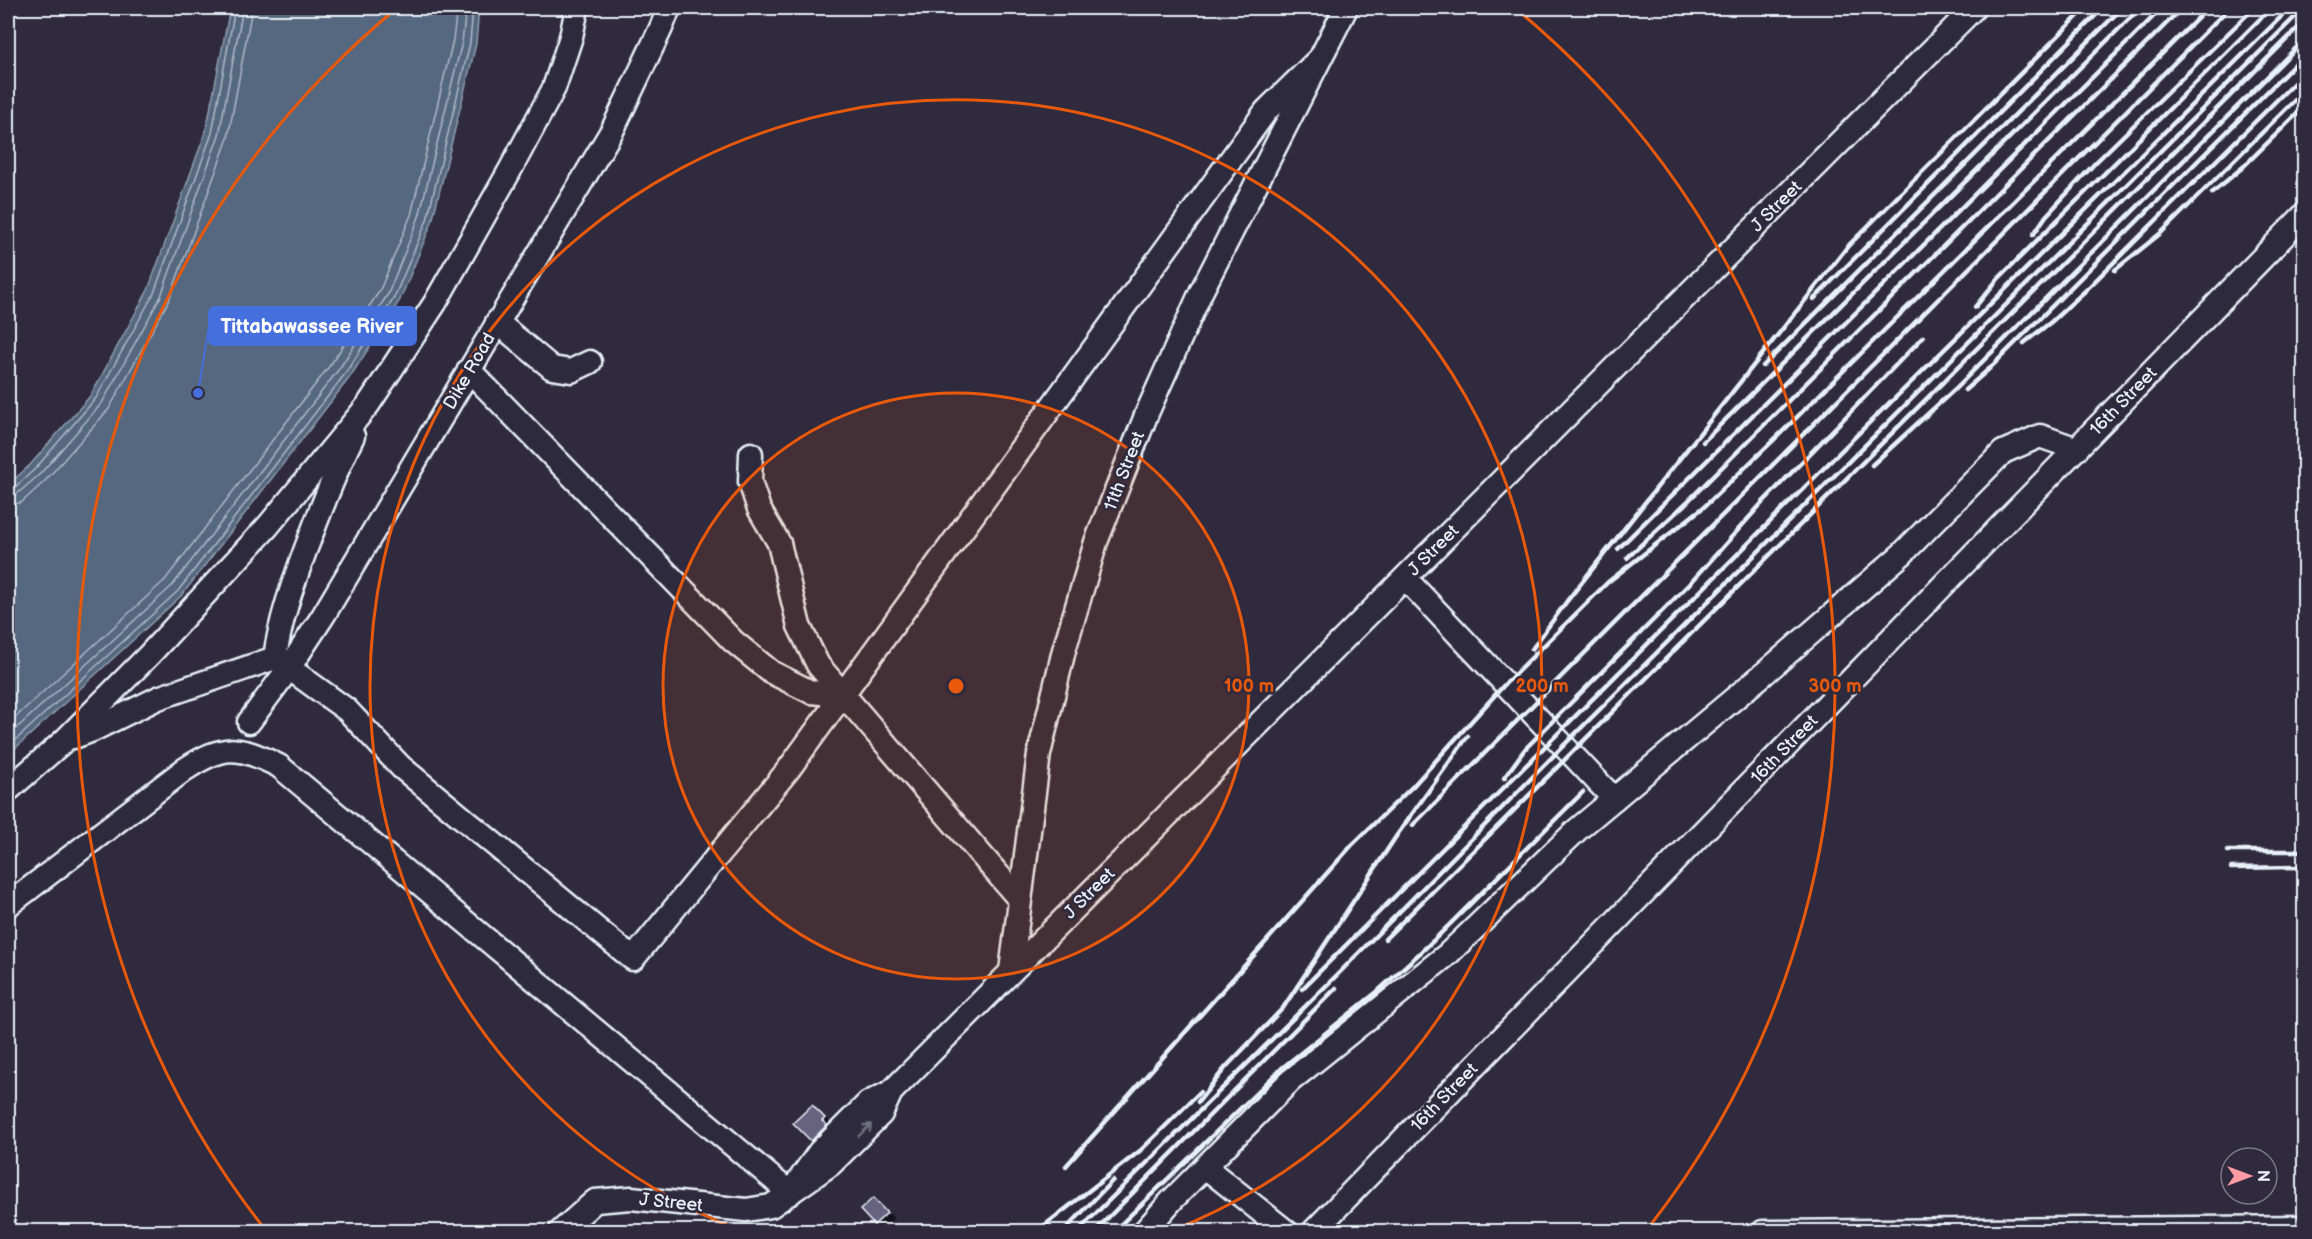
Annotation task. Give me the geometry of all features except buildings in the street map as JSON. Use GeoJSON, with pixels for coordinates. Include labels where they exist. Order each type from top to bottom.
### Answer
{"type":"FeatureCollection","features":[{"type":"Feature","properties":{"kind":"lane"},"geometry":{"type":"LineString","coordinates":[[8,790],[65,740],[149,655],[260,534],[368,405],[447,283],[554,88],[571,37],[577,8]]}},
{"type":"Feature","properties":{"kind":"lane","name":"Dike Road"},"geometry":{"type":"LineString","coordinates":[[249,722],[282,663],[335,596],[613,129],[669,8]]}},
{"type":"Feature","properties":{"kind":"lane","name":"11th Street"},"geometry":{"type":"LineString","coordinates":[[1011,971],[1039,754],[1064,650],[1096,542],[1147,413],[1201,292],[1346,8]]}},
{"type":"Feature","properties":{"kind":"lane","name":"J Street"},"geometry":{"type":"LineString","coordinates":[[560,1232],[595,1201],[630,1198],[746,1210],[771,1206],[790,1193],[820,1151],[868,1103],[891,1092],[1974,8]]}},
{"type":"Feature","properties":{"kind":"lane"},"geometry":{"type":"LineString","coordinates":[[368,405],[324,500],[279,628],[282,663],[347,710],[401,767],[633,959],[788,770],[1266,111],[1319,59]]}},
{"type":"Feature","properties":{"kind":"lane","name":"16th Street"},"geometry":{"type":"LineString","coordinates":[[1313,1232],[2304,215]]}},
{"type":"Feature","properties":{"kind":"lane"},"geometry":{"type":"LineString","coordinates":[[497,322],[552,368],[571,371],[590,362]]}},
{"type":"Feature","properties":{"kind":"lane"},"geometry":{"type":"LineString","coordinates":[[469,370],[733,641],[771,672],[812,692],[842,695]]}},
{"type":"Feature","properties":{"kind":"lane"},"geometry":{"type":"LineString","coordinates":[[1144,1232],[1290,1081],[1448,954],[1578,829],[1766,672],[1902,554],[2003,452],[2040,436],[2077,448]]}},
{"type":"Feature","properties":{"kind":"lane"},"geometry":{"type":"LineString","coordinates":[[751,454],[750,482],[759,509],[779,543],[800,626],[818,666],[1020,900]]}},
{"type":"Feature","properties":{"kind":"lane"},"geometry":{"type":"LineString","coordinates":[[1404,578],[1614,799]]}},
{"type":"Feature","properties":{"kind":"lane"},"geometry":{"type":"LineString","coordinates":[[65,740],[93,730],[158,698],[282,663]]}},
{"type":"Feature","properties":{"kind":"lane"},"geometry":{"type":"LineString","coordinates":[[8,905],[184,770],[207,755],[233,750],[256,755],[279,766],[790,1193]]}},
{"type":"Feature","properties":{"kind":"lane"},"geometry":{"type":"LineString","coordinates":[[1205,1167],[1287,1232]]}},
{"type":"Feature","properties":{"kind":"lane"},"geometry":{"type":"LineString","coordinates":[[1764,1232],[2304,1227]]}},
{"type":"Feature","properties":{"kind":"water"},"geometry":{"type":"Polygon","coordinates":[[[230,8],[479,8],[476,44],[432,222],[400,300],[350,377],[182,595],[8,755],[8,485],[30,465],[91,395],[148,290],[206,131],[230,8]]]}},
{"type":"Feature","properties":{"kind":"railway"},"geometry":{"type":"LineString","coordinates":[[1532,649],[1567,601],[1848,246],[2086,8]]}},
{"type":"Feature","properties":{"kind":"railway"},"geometry":{"type":"LineString","coordinates":[[1814,299],[2103,8]]}},
{"type":"Feature","properties":{"kind":"railway"},"geometry":{"type":"LineString","coordinates":[[1763,366],[2122,8]]}},
{"type":"Feature","properties":{"kind":"railway"},"geometry":{"type":"LineString","coordinates":[[1703,442],[2140,8]]}},
{"type":"Feature","properties":{"kind":"railway"},"geometry":{"type":"LineString","coordinates":[[1618,549],[2162,8]]}},
{"type":"Feature","properties":{"kind":"railway"},"geometry":{"type":"LineString","coordinates":[[1627,558],[1686,503],[2182,8]]}},
{"type":"Feature","properties":{"kind":"railway"},"geometry":{"type":"LineString","coordinates":[[1066,1166],[1352,845],[1413,786],[1505,684],[1608,582],[1705,506],[1782,432],[2208,8]]}},
{"type":"Feature","properties":{"kind":"railway"},"geometry":{"type":"LineString","coordinates":[[1413,825],[2229,8]]}},
{"type":"Feature","properties":{"kind":"railway"},"geometry":{"type":"LineString","coordinates":[[2033,235],[2046,216],[2096,162],[2254,8]]}},
{"type":"Feature","properties":{"kind":"railway"},"geometry":{"type":"LineString","coordinates":[[1975,307],[1998,279],[2271,8]]}},
{"type":"Feature","properties":{"kind":"railway"},"geometry":{"type":"LineString","coordinates":[[1885,408],[2290,8]]}},
{"type":"Feature","properties":{"kind":"railway"},"geometry":{"type":"LineString","coordinates":[[1077,1232],[2304,8]]}},
{"type":"Feature","properties":{"kind":"railway"},"geometry":{"type":"LineString","coordinates":[[1385,939],[2304,22]]}},
{"type":"Feature","properties":{"kind":"railway"},"geometry":{"type":"LineString","coordinates":[[1872,465],[1955,389],[2304,40]]}},
{"type":"Feature","properties":{"kind":"railway"},"geometry":{"type":"LineString","coordinates":[[1965,390],[1989,369],[2304,55]]}},
{"type":"Feature","properties":{"kind":"railway"},"geometry":{"type":"LineString","coordinates":[[2024,343],[2085,291],[2304,73]]}},
{"type":"Feature","properties":{"kind":"railway"},"geometry":{"type":"LineString","coordinates":[[2115,270],[2161,233],[2304,91]]}},
{"type":"Feature","properties":{"kind":"railway"},"geometry":{"type":"LineString","coordinates":[[2212,193],[2243,167],[2304,107]]}},
{"type":"Feature","properties":{"kind":"railway"},"geometry":{"type":"LineString","coordinates":[[1504,778],[1525,749],[1695,578],[1763,502],[1923,337]]}},
{"type":"Feature","properties":{"kind":"railway"},"geometry":{"type":"LineString","coordinates":[[1302,989],[1890,402]]}},
{"type":"Feature","properties":{"kind":"railway"},"geometry":{"type":"LineString","coordinates":[[1198,1102],[1226,1067],[1283,1008],[1397,835],[1468,736]]}},
{"type":"Feature","properties":{"kind":"railway"},"geometry":{"type":"LineString","coordinates":[[1113,1232],[1282,1068],[1377,992],[1433,941],[1583,792]]}},
{"type":"Feature","properties":{"kind":"railway"},"geometry":{"type":"LineString","coordinates":[[2228,851],[2304,851]]}},
{"type":"Feature","properties":{"kind":"railway"},"geometry":{"type":"LineString","coordinates":[[2231,868],[2304,867]]}},
{"type":"Feature","properties":{"kind":"railway"},"geometry":{"type":"LineString","coordinates":[[1094,1232],[1336,988]]}},
{"type":"Feature","properties":{"kind":"railway"},"geometry":{"type":"LineString","coordinates":[[1036,1232],[1141,1150],[1200,1092]]}},
{"type":"Feature","properties":{"kind":"railway"},"geometry":{"type":"LineString","coordinates":[[1063,1232],[1113,1180]]}},
{"type":"Feature","properties":{"kind":"place","name":"Tittabawassee River"},"geometry":{"type":"Point","coordinates":[198,393]}}]}
